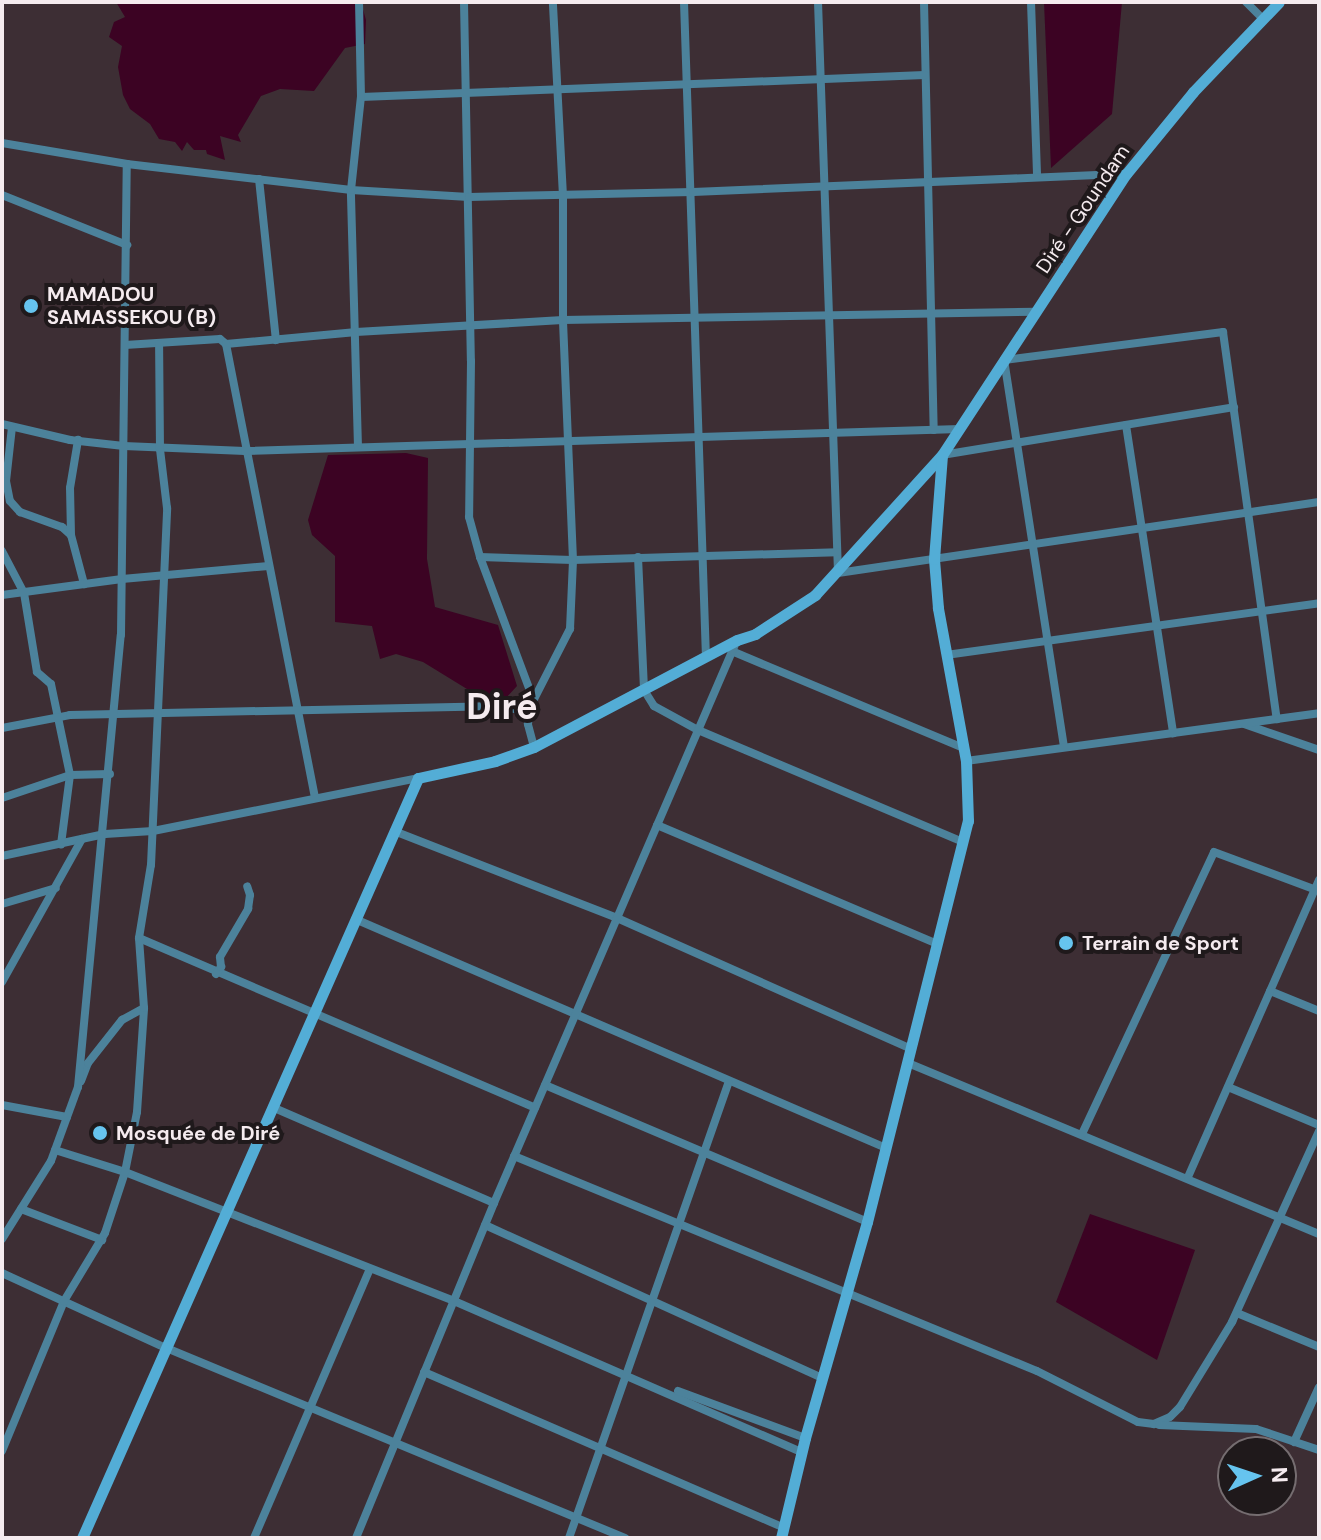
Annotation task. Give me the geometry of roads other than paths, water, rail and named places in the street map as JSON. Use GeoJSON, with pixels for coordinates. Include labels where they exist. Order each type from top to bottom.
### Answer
{"type":"FeatureCollection","features":[{"type":"Feature","properties":{"kind":"main road","name":"Diré - Goundam"},"geometry":{"type":"LineString","coordinates":[[418,778],[495,761],[534,747],[706,658],[736,646],[787,615],[838,573],[942,455],[1126,174],[1193,92],[1279,2]]}},
{"type":"Feature","properties":{"kind":"main road"},"geometry":{"type":"LineString","coordinates":[[782,1533],[801,1452],[867,1222],[908,1063],[963,842],[969,804],[966,761],[946,655],[934,559],[942,455]]}},
{"type":"Feature","properties":{"kind":"main road"},"geometry":{"type":"LineString","coordinates":[[82,1538],[418,778]]}},
{"type":"Feature","properties":{"kind":"street"},"geometry":{"type":"LineString","coordinates":[[358,447],[351,190],[361,97],[359,2]]}},
{"type":"Feature","properties":{"kind":"street"},"geometry":{"type":"LineString","coordinates":[[464,2],[463,93],[469,197],[469,517],[480,557],[533,699]]}},
{"type":"Feature","properties":{"kind":"street"},"geometry":{"type":"LineString","coordinates":[[534,747],[528,724],[530,711],[533,699],[570,629],[573,560],[563,320],[563,196],[553,2]]}},
{"type":"Feature","properties":{"kind":"street"},"geometry":{"type":"LineString","coordinates":[[684,2],[693,192],[706,658]]}},
{"type":"Feature","properties":{"kind":"street"},"geometry":{"type":"LineString","coordinates":[[818,2],[838,573],[1319,502]]}},
{"type":"Feature","properties":{"kind":"street"},"geometry":{"type":"LineString","coordinates":[[924,2],[934,430]]}},
{"type":"Feature","properties":{"kind":"street"},"geometry":{"type":"LineString","coordinates":[[1031,2],[1037,177]]}},
{"type":"Feature","properties":{"kind":"street"},"geometry":{"type":"LineString","coordinates":[[1246,2],[1262,18]]}},
{"type":"Feature","properties":{"kind":"street"},"geometry":{"type":"LineString","coordinates":[[361,97],[925,75]]}},
{"type":"Feature","properties":{"kind":"street"},"geometry":{"type":"LineString","coordinates":[[2,143],[127,164],[351,190],[469,197],[693,192],[1126,174]]}},
{"type":"Feature","properties":{"kind":"street"},"geometry":{"type":"LineString","coordinates":[[78,1087],[105,834],[122,579],[127,164]]}},
{"type":"Feature","properties":{"kind":"street"},"geometry":{"type":"LineString","coordinates":[[259,179],[276,340]]}},
{"type":"Feature","properties":{"kind":"street"},"geometry":{"type":"LineString","coordinates":[[2,195],[127,245]]}},
{"type":"Feature","properties":{"kind":"street"},"geometry":{"type":"LineString","coordinates":[[226,344],[356,332],[563,320],[1036,312]]}},
{"type":"Feature","properties":{"kind":"street"},"geometry":{"type":"LineString","coordinates":[[1064,747],[1004,360],[1223,332],[1277,719]]}},
{"type":"Feature","properties":{"kind":"street"},"geometry":{"type":"LineString","coordinates":[[125,345],[220,339],[226,344],[315,797]]}},
{"type":"Feature","properties":{"kind":"street"},"geometry":{"type":"LineString","coordinates":[[2,1451],[64,1301],[102,1240],[125,1172],[137,1112],[144,1008],[139,938],[151,865],[167,508],[160,449],[159,344]]}},
{"type":"Feature","properties":{"kind":"street"},"geometry":{"type":"LineString","coordinates":[[942,455],[1234,407]]}},
{"type":"Feature","properties":{"kind":"street"},"geometry":{"type":"LineString","coordinates":[[1126,425],[1173,733]]}},
{"type":"Feature","properties":{"kind":"street"},"geometry":{"type":"LineString","coordinates":[[71,535],[62,527],[20,512],[10,501],[6,481],[7,426],[124,446],[245,451],[960,429]]}},
{"type":"Feature","properties":{"kind":"street"},"geometry":{"type":"LineString","coordinates":[[78,440],[70,488],[71,535],[84,584]]}},
{"type":"Feature","properties":{"kind":"street"},"geometry":{"type":"LineString","coordinates":[[2,551],[24,593],[37,672],[51,684],[70,775],[61,844]]}},
{"type":"Feature","properties":{"kind":"street"},"geometry":{"type":"LineString","coordinates":[[480,557],[573,560],[837,552]]}},
{"type":"Feature","properties":{"kind":"street"},"geometry":{"type":"LineString","coordinates":[[638,557],[644,690],[654,706],[698,730],[963,842]]}},
{"type":"Feature","properties":{"kind":"street"},"geometry":{"type":"LineString","coordinates":[[2,595],[164,574],[268,566]]}},
{"type":"Feature","properties":{"kind":"street"},"geometry":{"type":"LineString","coordinates":[[946,655],[1319,603]]}},
{"type":"Feature","properties":{"kind":"street"},"geometry":{"type":"LineString","coordinates":[[356,1538],[514,1156],[736,646],[964,748]]}},
{"type":"Feature","properties":{"kind":"street"},"geometry":{"type":"LineString","coordinates":[[2,728],[56,716],[490,706],[530,711]]}},
{"type":"Feature","properties":{"kind":"street"},"geometry":{"type":"LineString","coordinates":[[966,761],[1319,713]]}},
{"type":"Feature","properties":{"kind":"street"},"geometry":{"type":"LineString","coordinates":[[1241,724],[1319,750]]}},
{"type":"Feature","properties":{"kind":"street"},"geometry":{"type":"LineString","coordinates":[[2,798],[70,775],[110,774]]}},
{"type":"Feature","properties":{"kind":"street"},"geometry":{"type":"LineString","coordinates":[[2,856],[105,834],[153,831],[418,778]]}},
{"type":"Feature","properties":{"kind":"street"},"geometry":{"type":"LineString","coordinates":[[657,825],[938,944]]}},
{"type":"Feature","properties":{"kind":"street"},"geometry":{"type":"LineString","coordinates":[[394,831],[617,918],[911,1049]]}},
{"type":"Feature","properties":{"kind":"street"},"geometry":{"type":"LineString","coordinates":[[2,982],[82,839]]}},
{"type":"Feature","properties":{"kind":"street"},"geometry":{"type":"LineString","coordinates":[[1082,1134],[1214,852],[1318,886],[1188,1177]]}},
{"type":"Feature","properties":{"kind":"street"},"geometry":{"type":"LineString","coordinates":[[216,974],[221,967],[220,957],[248,909],[250,895],[247,886]]}},
{"type":"Feature","properties":{"kind":"street"},"geometry":{"type":"LineString","coordinates":[[2,903],[56,888]]}},
{"type":"Feature","properties":{"kind":"street"},"geometry":{"type":"LineString","coordinates":[[355,919],[728,1083],[886,1148]]}},
{"type":"Feature","properties":{"kind":"street"},"geometry":{"type":"LineString","coordinates":[[139,938],[216,974],[535,1108]]}},
{"type":"Feature","properties":{"kind":"street"},"geometry":{"type":"LineString","coordinates":[[1270,991],[1319,1011]]}},
{"type":"Feature","properties":{"kind":"street"},"geometry":{"type":"LineString","coordinates":[[2,1239],[55,1150],[88,1063],[122,1020],[144,1008]]}},
{"type":"Feature","properties":{"kind":"street"},"geometry":{"type":"LineString","coordinates":[[908,1063],[1282,1215],[1319,1234]]}},
{"type":"Feature","properties":{"kind":"street"},"geometry":{"type":"LineString","coordinates":[[569,1538],[624,1372],[728,1083]]}},
{"type":"Feature","properties":{"kind":"street"},"geometry":{"type":"LineString","coordinates":[[545,1085],[867,1222]]}},
{"type":"Feature","properties":{"kind":"street"},"geometry":{"type":"LineString","coordinates":[[1228,1087],[1319,1125]]}},
{"type":"Feature","properties":{"kind":"street"},"geometry":{"type":"LineString","coordinates":[[2,1105],[67,1117]]}},
{"type":"Feature","properties":{"kind":"street"},"geometry":{"type":"LineString","coordinates":[[272,1107],[494,1203]]}},
{"type":"Feature","properties":{"kind":"street"},"geometry":{"type":"LineString","coordinates":[[1154,1424],[1170,1417],[1180,1407],[1237,1313],[1319,1131]]}},
{"type":"Feature","properties":{"kind":"street"},"geometry":{"type":"LineString","coordinates":[[55,1150],[125,1172],[454,1301],[624,1372],[801,1452]]}},
{"type":"Feature","properties":{"kind":"street"},"geometry":{"type":"LineString","coordinates":[[514,1156],[1037,1371],[1138,1422],[1244,1427],[1274,1436]]}},
{"type":"Feature","properties":{"kind":"street"},"geometry":{"type":"LineString","coordinates":[[21,1209],[102,1240]]}},
{"type":"Feature","properties":{"kind":"street"},"geometry":{"type":"LineString","coordinates":[[485,1225],[822,1378]]}},
{"type":"Feature","properties":{"kind":"street"},"geometry":{"type":"LineString","coordinates":[[254,1538],[370,1269]]}},
{"type":"Feature","properties":{"kind":"street"},"geometry":{"type":"LineString","coordinates":[[2,1273],[164,1347],[625,1538]]}},
{"type":"Feature","properties":{"kind":"street"},"geometry":{"type":"LineString","coordinates":[[1237,1313],[1319,1347]]}},
{"type":"Feature","properties":{"kind":"street"},"geometry":{"type":"LineString","coordinates":[[424,1372],[600,1445],[782,1533]]}},
{"type":"Feature","properties":{"kind":"street"},"geometry":{"type":"LineString","coordinates":[[1297,1436],[1319,1387]]}},
{"type":"Feature","properties":{"kind":"street"},"geometry":{"type":"LineString","coordinates":[[677,1390],[805,1438]]}},
{"type":"Feature","properties":{"kind":"street"},"geometry":{"type":"LineString","coordinates":[[1297,1443],[1319,1450]]}},
{"type":"Feature","properties":{"kind":"place","name":"MAMADOU SAMASSEKOU (B)"},"geometry":{"type":"Point","coordinates":[31,306]}},
{"type":"Feature","properties":{"kind":"place","name":"Terrain de Sport"},"geometry":{"type":"Point","coordinates":[1066,943]}},
{"type":"Feature","properties":{"kind":"place","name":"Mosquée de Diré"},"geometry":{"type":"Point","coordinates":[100,1133]}},
{"type":"Feature","properties":{"kind":"district","name":"Diré"},"geometry":{"type":"Point","coordinates":[502,707]}}]}
